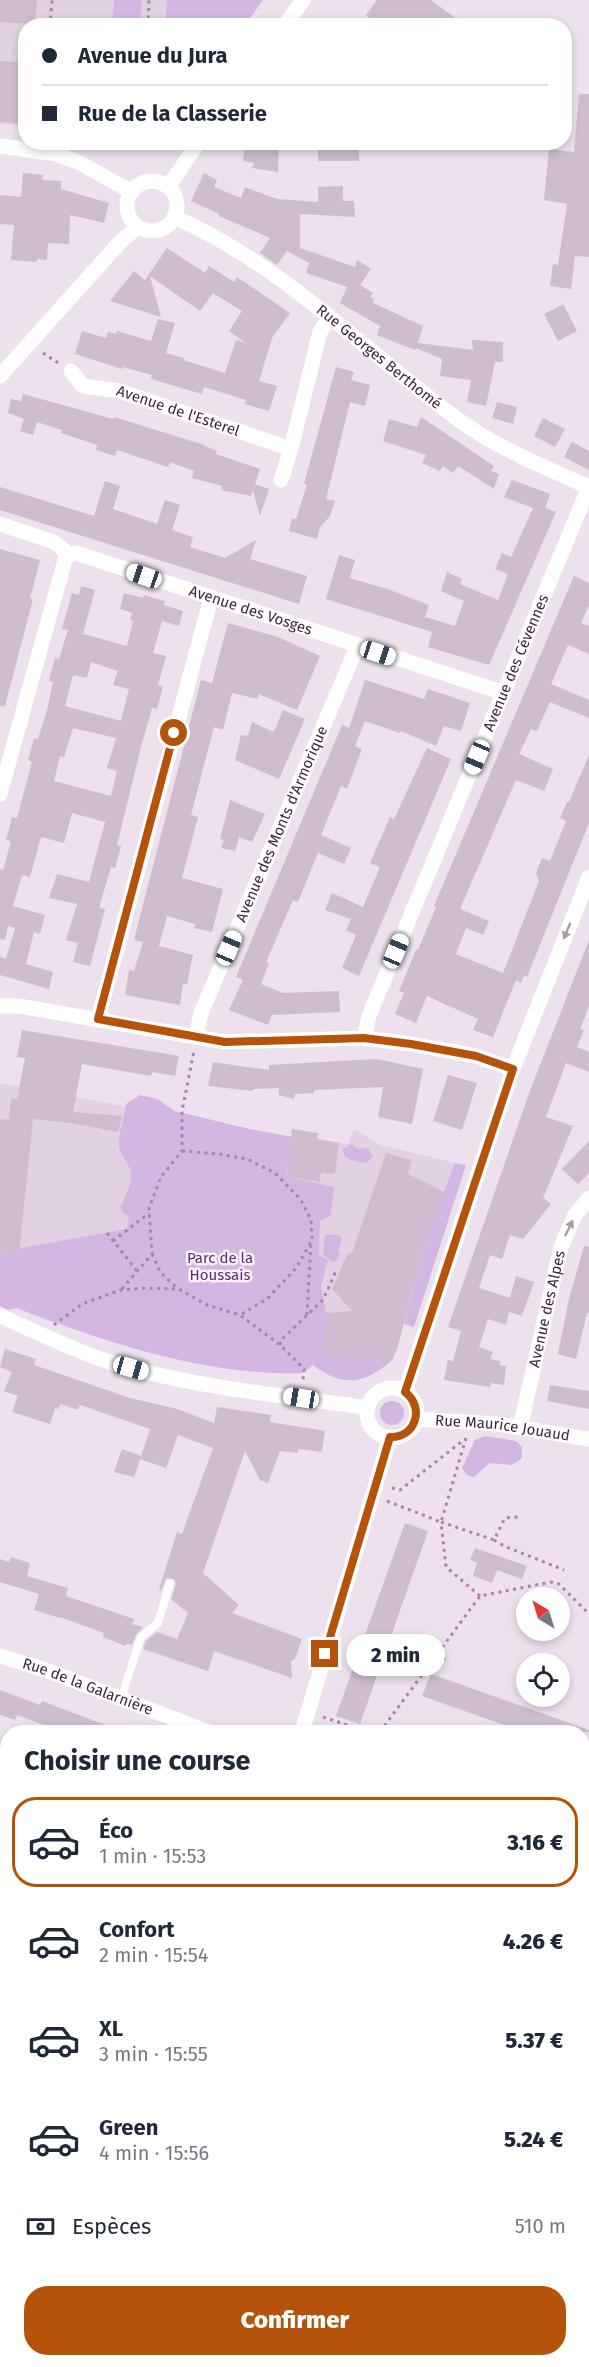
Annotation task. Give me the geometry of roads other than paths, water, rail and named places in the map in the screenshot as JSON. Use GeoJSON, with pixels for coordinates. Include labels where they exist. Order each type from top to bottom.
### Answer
{"type":"FeatureCollection","features":[{"type":"Feature","properties":{"kind":"street"},"geometry":{"type":"LineString","coordinates":[[290,18],[303,0]]}},
{"type":"Feature","properties":{"kind":"street"},"geometry":{"type":"LineString","coordinates":[[0,146],[18,149]]}},
{"type":"Feature","properties":{"kind":"street"},"geometry":{"type":"LineString","coordinates":[[28,150],[56,154],[132,192]]}},
{"type":"Feature","properties":{"kind":"street"},"geometry":{"type":"LineString","coordinates":[[168,187],[193,150]]}},
{"type":"Feature","properties":{"kind":"street"},"geometry":{"type":"LineString","coordinates":[[145,183],[161,183],[168,187],[177,201],[174,217],[164,228],[157,231],[138,227],[128,213],[127,206],[132,192],[145,183]]}},
{"type":"Feature","properties":{"kind":"street","name":"Rue Georges Berthomé"},"geometry":{"type":"LineString","coordinates":[[174,217],[196,226],[258,265],[330,317],[453,416],[486,438],[522,458],[589,487]]}},
{"type":"Feature","properties":{"kind":"street"},"geometry":{"type":"LineString","coordinates":[[0,376],[138,227]]}},
{"type":"Feature","properties":{"kind":"street"},"geometry":{"type":"LineString","coordinates":[[281,480],[320,332],[330,317]]}},
{"type":"Feature","properties":{"kind":"street","name":"Avenue de l'Esterel"},"geometry":{"type":"LineString","coordinates":[[71,371],[83,386],[120,391],[291,449]]}},
{"type":"Feature","properties":{"kind":"street","name":"Avenue des Cévennes"},"geometry":{"type":"LineString","coordinates":[[364,1038],[369,1016],[589,487]]}},
{"type":"Feature","properties":{"kind":"street","name":"Avenue des Vosges"},"geometry":{"type":"LineString","coordinates":[[0,524],[54,542],[69,554],[76,553],[357,647],[504,693]]}},
{"type":"Feature","properties":{"kind":"street"},"geometry":{"type":"LineString","coordinates":[[0,794],[64,560],[69,554]]}},
{"type":"Feature","properties":{"kind":"street"},"geometry":{"type":"LineString","coordinates":[[98,1019],[211,598]]}},
{"type":"Feature","properties":{"kind":"street","name":"Avenue des Monts d'Armorique"},"geometry":{"type":"LineString","coordinates":[[196,1037],[201,1013],[357,647]]}},
{"type":"Feature","properties":{"kind":"street"},"geometry":{"type":"LineString","coordinates":[[405,1392],[513,1069],[589,877]]}},
{"type":"Feature","properties":{"kind":"street"},"geometry":{"type":"LineString","coordinates":[[0,1006],[19,1006],[225,1042],[364,1038],[476,1056],[513,1069]]}},
{"type":"Feature","properties":{"kind":"street","name":"Avenue des Alpes"},"geometry":{"type":"LineString","coordinates":[[520,1428],[561,1247],[575,1215],[589,1198]]}},
{"type":"Feature","properties":{"kind":"street"},"geometry":{"type":"LineString","coordinates":[[0,1316],[71,1348],[150,1373],[187,1381],[368,1408]]}},
{"type":"Feature","properties":{"kind":"street"},"geometry":{"type":"LineString","coordinates":[[395,1388],[405,1392],[414,1401],[416,1419],[408,1432],[390,1437],[381,1435],[374,1429],[368,1417],[368,1408],[372,1398],[380,1391],[395,1388]]}},
{"type":"Feature","properties":{"kind":"street","name":"Rue Maurice Jouaud"},"geometry":{"type":"LineString","coordinates":[[416,1419],[520,1428],[589,1440]]}},
{"type":"Feature","properties":{"kind":"street"},"geometry":{"type":"LineString","coordinates":[[304,1725],[390,1437]]}},
{"type":"Feature","properties":{"kind":"street","name":"Rue de la Galarnière"},"geometry":{"type":"LineString","coordinates":[[0,1656],[43,1669],[190,1725]]}},
{"type":"Feature","properties":{"kind":"lane"},"geometry":{"type":"LineString","coordinates":[[121,1699],[141,1637],[158,1623],[170,1583]]}},
{"type":"Feature","properties":{"kind":"park label","name":"Parc de la Houssais"},"geometry":{"type":"Point","coordinates":[220,1266]}}]}
